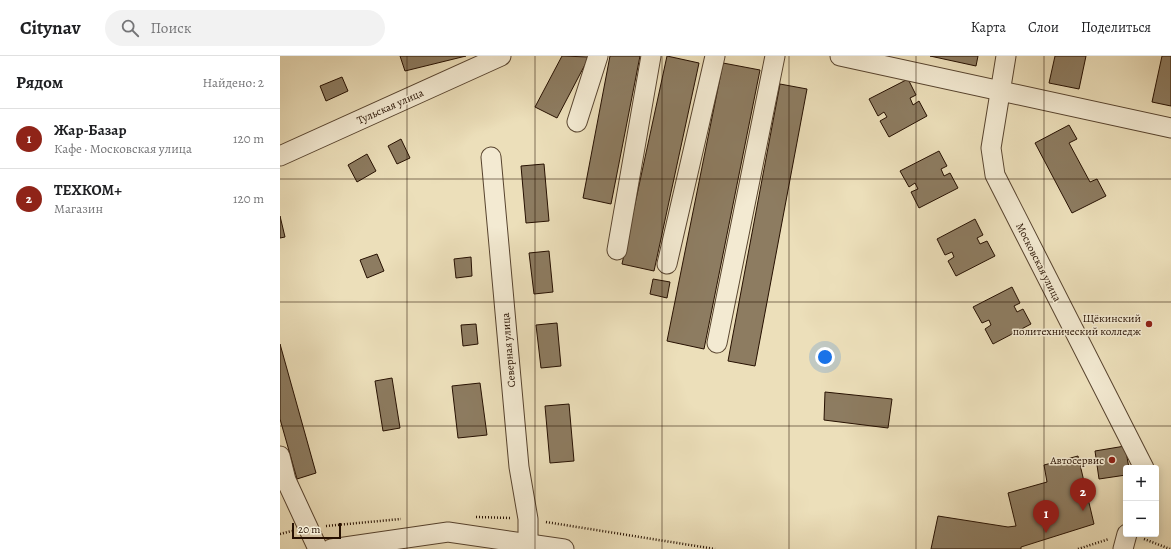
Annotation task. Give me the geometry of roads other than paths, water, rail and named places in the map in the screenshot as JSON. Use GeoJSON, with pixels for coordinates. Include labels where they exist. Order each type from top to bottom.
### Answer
{"type":"FeatureCollection","features":[{"type":"Feature","properties":{"kind":"street","name":"Тульская улица"},"geometry":{"type":"LineString","coordinates":[[280,156],[501,56]]}},
{"type":"Feature","properties":{"kind":"street"},"geometry":{"type":"LineString","coordinates":[[577,122],[598,56]]}},
{"type":"Feature","properties":{"kind":"street"},"geometry":{"type":"LineString","coordinates":[[617,250],[651,56]]}},
{"type":"Feature","properties":{"kind":"street"},"geometry":{"type":"LineString","coordinates":[[667,264],[715,56]]}},
{"type":"Feature","properties":{"kind":"street"},"geometry":{"type":"LineString","coordinates":[[717,343],[775,56]]}},
{"type":"Feature","properties":{"kind":"street"},"geometry":{"type":"LineString","coordinates":[[840,56],[1171,128]]}},
{"type":"Feature","properties":{"kind":"street","name":"Московская улица"},"geometry":{"type":"LineString","coordinates":[[1006,56],[991,148],[995,175],[1142,465]]}},
{"type":"Feature","properties":{"kind":"street","name":"Северная улица"},"geometry":{"type":"LineString","coordinates":[[491,157],[519,467],[528,519],[528,543]]}},
{"type":"Feature","properties":{"kind":"street"},"geometry":{"type":"LineString","coordinates":[[280,456],[283,480],[318,549]]}},
{"type":"Feature","properties":{"kind":"street"},"geometry":{"type":"LineString","coordinates":[[331,549],[448,532],[564,549]]}},
{"type":"Feature","properties":{"kind":"place","name":"Щёкинский политехнический колледж"},"geometry":{"type":"Point","coordinates":[1149,324]}},
{"type":"Feature","properties":{"kind":"place","name":"Автосервис"},"geometry":{"type":"Point","coordinates":[1112,460]}},
{"type":"Feature","properties":{"kind":"place","name":"ТЕХКОМ+"},"geometry":{"type":"Point","coordinates":[1083,511]}},
{"type":"Feature","properties":{"kind":"place","name":"Жар-Базар"},"geometry":{"type":"Point","coordinates":[1046,533]}}]}
